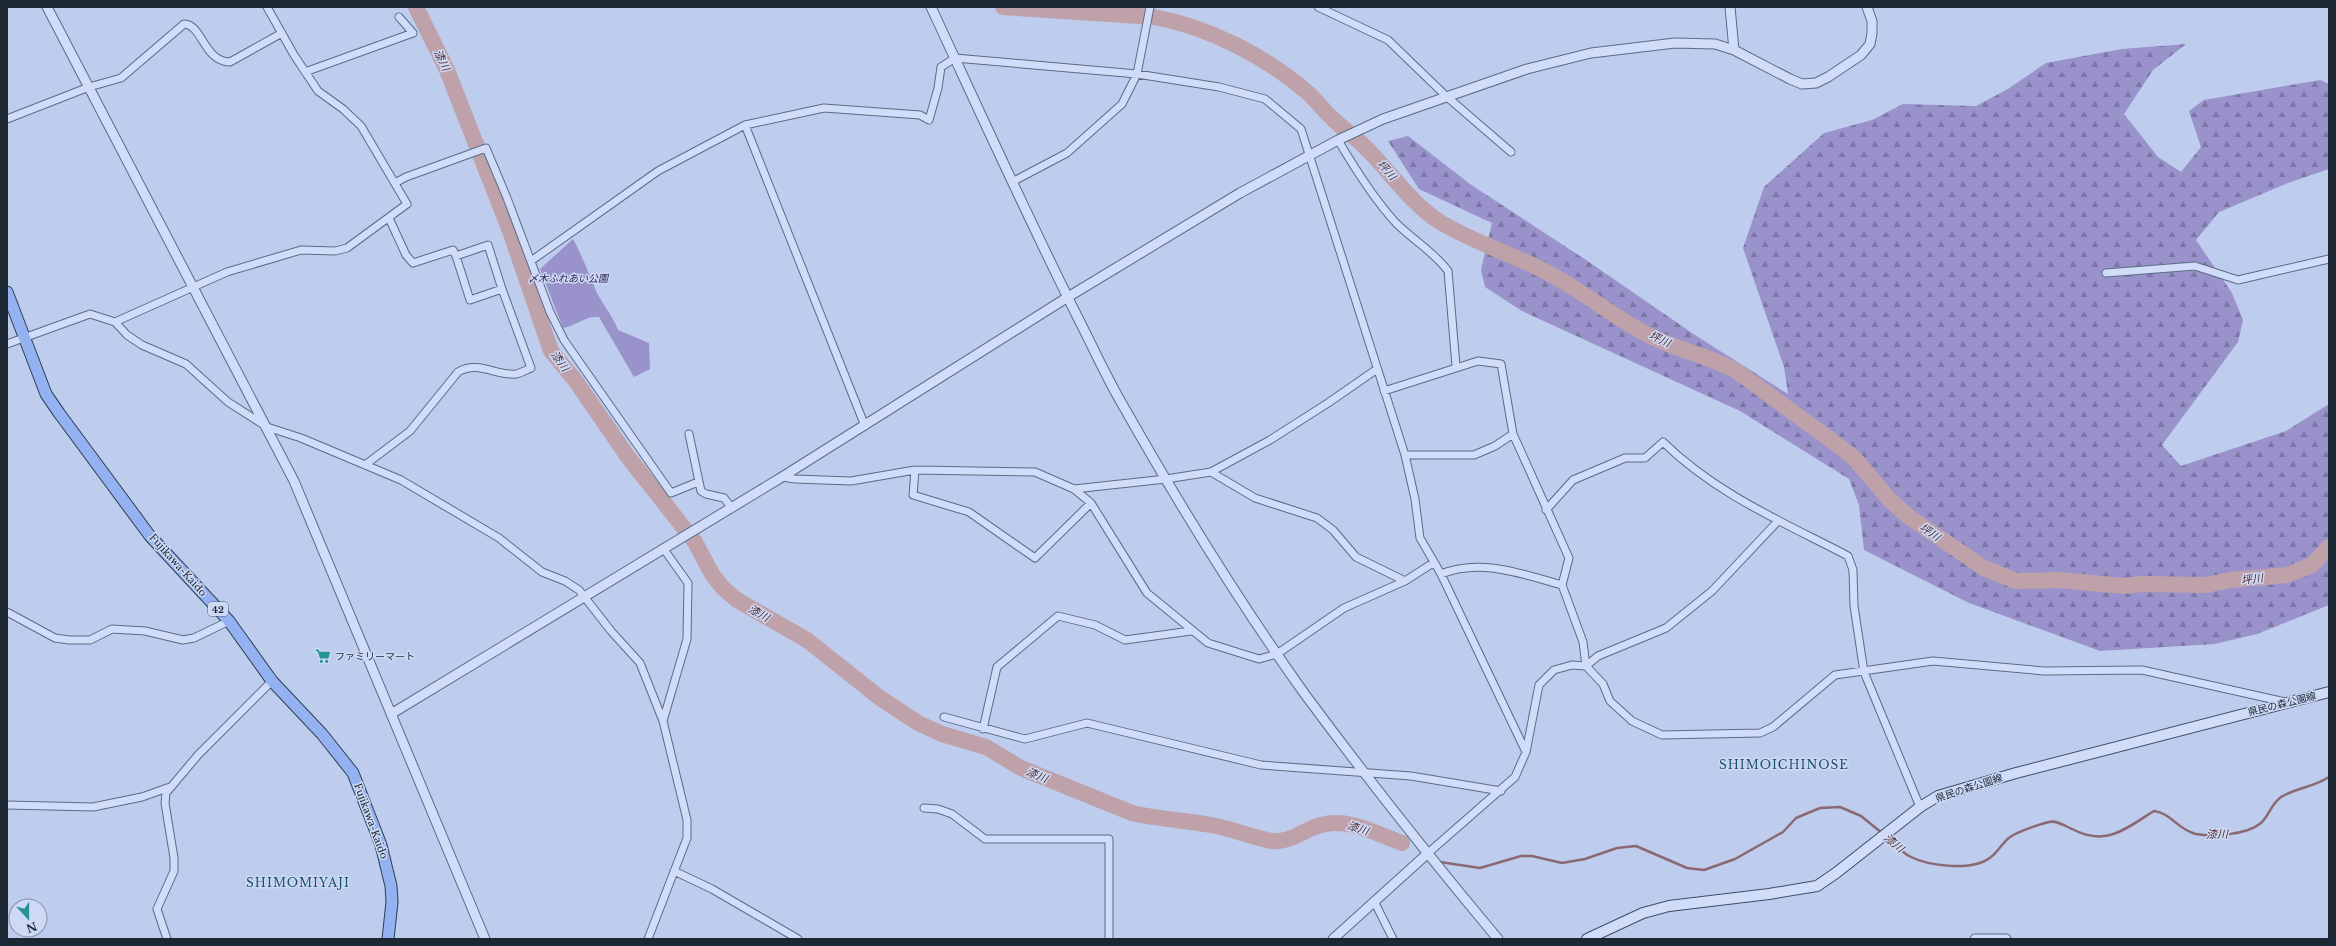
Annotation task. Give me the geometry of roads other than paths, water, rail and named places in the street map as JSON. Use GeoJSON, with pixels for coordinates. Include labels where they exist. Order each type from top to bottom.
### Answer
{"type":"FeatureCollection","features":[{"type":"Feature","properties":{"kind":"main road","name":"Fujikawa-Kaido"},"geometry":{"type":"LineString","coordinates":[[7,292],[46,394],[59,413],[150,536],[229,622],[272,681],[322,734],[353,773],[381,845],[391,886],[392,902],[388,939]]}},
{"type":"Feature","properties":{"kind":"main road","name":"県民の森公園線"},"geometry":{"type":"LineString","coordinates":[[1587,939],[1644,913],[1669,906],[1770,894],[1817,886],[1867,849],[1920,806],[1938,796],[2016,773],[2329,692]]}},
{"type":"Feature","properties":{"kind":"street"},"geometry":{"type":"LineString","coordinates":[[47,7],[194,286],[294,481],[485,939]]}},
{"type":"Feature","properties":{"kind":"street"},"geometry":{"type":"LineString","coordinates":[[115,322],[227,272],[301,250],[335,251],[347,248],[407,204],[361,126],[343,109],[318,91],[305,72],[267,7]]}},
{"type":"Feature","properties":{"kind":"street"},"geometry":{"type":"LineString","coordinates":[[932,7],[1012,182],[1068,297],[1123,407],[1166,479],[1277,654],[1363,772],[1427,854],[1498,939]]}},
{"type":"Feature","properties":{"kind":"street"},"geometry":{"type":"LineString","coordinates":[[1012,182],[1068,153],[1122,104],[1137,74],[1150,7]]}},
{"type":"Feature","properties":{"kind":"street"},"geometry":{"type":"LineString","coordinates":[[1318,7],[1388,40],[1446,96],[1511,152]]}},
{"type":"Feature","properties":{"kind":"street"},"geometry":{"type":"LineString","coordinates":[[1730,7],[1734,50]]}},
{"type":"Feature","properties":{"kind":"street"},"geometry":{"type":"LineString","coordinates":[[391,714],[865,426],[1068,297],[1240,193],[1309,154],[1338,140],[1446,96],[1527,69],[1591,53],[1695,42],[1734,50],[1802,84],[1816,82],[1828,77],[1861,55],[1870,44],[1872,21],[1867,7]]}},
{"type":"Feature","properties":{"kind":"street"},"geometry":{"type":"LineString","coordinates":[[305,72],[413,33],[399,17]]}},
{"type":"Feature","properties":{"kind":"street"},"geometry":{"type":"LineString","coordinates":[[7,119],[89,87],[121,78],[184,24],[192,27],[217,60],[223,62],[230,62],[282,33]]}},
{"type":"Feature","properties":{"kind":"street"},"geometry":{"type":"LineString","coordinates":[[531,261],[658,171],[746,124],[824,108],[920,115],[929,120],[938,88],[941,67],[955,58],[1137,74],[1219,87],[1265,99],[1301,130],[1405,455],[1415,499],[1420,538],[1433,563],[1441,574],[1526,752]]}},
{"type":"Feature","properties":{"kind":"street"},"geometry":{"type":"LineString","coordinates":[[746,124],[865,426]]}},
{"type":"Feature","properties":{"kind":"street"},"geometry":{"type":"LineString","coordinates":[[1338,140],[1361,180],[1397,224],[1441,261],[1448,271],[1456,366]]}},
{"type":"Feature","properties":{"kind":"street"},"geometry":{"type":"LineString","coordinates":[[395,183],[406,177],[486,148],[550,312],[564,340],[670,493],[698,482]]}},
{"type":"Feature","properties":{"kind":"street"},"geometry":{"type":"LineString","coordinates":[[389,218],[406,255],[413,264],[453,250],[470,300],[502,289]]}},
{"type":"Feature","properties":{"kind":"street"},"geometry":{"type":"LineString","coordinates":[[366,465],[410,431],[458,372],[465,368],[478,367],[518,374],[531,368],[502,289],[488,245],[456,256]]}},
{"type":"Feature","properties":{"kind":"street"},"geometry":{"type":"LineString","coordinates":[[2106,273],[2195,266],[2238,280],[2329,259]]}},
{"type":"Feature","properties":{"kind":"street"},"geometry":{"type":"LineString","coordinates":[[7,344],[90,314],[115,322],[127,335],[142,345],[186,364],[228,402],[267,427],[301,438],[401,480],[499,538],[542,572],[565,581],[585,596],[611,631],[640,663],[664,721],[687,820],[687,838],[648,939]]}},
{"type":"Feature","properties":{"kind":"street"},"geometry":{"type":"LineString","coordinates":[[1384,391],[1456,366],[1478,361],[1501,364],[1513,434],[1546,510],[1569,558],[1562,585],[1583,642],[1586,666],[1602,684],[1610,701],[1632,721],[1662,735],[1760,733],[1772,727],[1835,675],[1933,661],[2044,671],[2142,670],[2287,703]]}},
{"type":"Feature","properties":{"kind":"street"},"geometry":{"type":"LineString","coordinates":[[1074,489],[1166,479],[1210,472],[1270,440],[1377,369]]}},
{"type":"Feature","properties":{"kind":"street"},"geometry":{"type":"LineString","coordinates":[[689,434],[701,491],[706,494],[724,498],[731,507]]}},
{"type":"Feature","properties":{"kind":"street"},"geometry":{"type":"LineString","coordinates":[[1405,455],[1474,455],[1495,446],[1513,434]]}},
{"type":"Feature","properties":{"kind":"street"},"geometry":{"type":"LineString","coordinates":[[1546,510],[1573,480],[1625,458],[1645,458],[1663,442],[1708,480],[1778,521],[1848,556],[1851,562],[1854,606],[1864,672],[1920,806]]}},
{"type":"Feature","properties":{"kind":"street"},"geometry":{"type":"LineString","coordinates":[[782,476],[796,479],[851,481],[915,470],[1035,472],[1074,489],[1091,503],[1147,593],[1191,631],[1208,643],[1260,659],[1277,654],[1344,608],[1405,581],[1433,563]]}},
{"type":"Feature","properties":{"kind":"street"},"geometry":{"type":"LineString","coordinates":[[915,470],[914,495],[969,512],[1035,558],[1091,503]]}},
{"type":"Feature","properties":{"kind":"street"},"geometry":{"type":"LineString","coordinates":[[1210,472],[1255,498],[1318,518],[1333,530],[1356,557],[1405,581]]}},
{"type":"Feature","properties":{"kind":"street"},"geometry":{"type":"LineString","coordinates":[[1333,939],[1515,777],[1526,752],[1539,686],[1554,670],[1572,665],[1586,666],[1598,656],[1666,628],[1712,591],[1778,521]]}},
{"type":"Feature","properties":{"kind":"street"},"geometry":{"type":"LineString","coordinates":[[663,548],[688,583],[689,621],[687,639],[664,721]]}},
{"type":"Feature","properties":{"kind":"street"},"geometry":{"type":"LineString","coordinates":[[1441,574],[1454,569],[1496,567],[1562,585]]}},
{"type":"Feature","properties":{"kind":"street"},"geometry":{"type":"LineString","coordinates":[[7,612],[55,638],[69,640],[90,640],[112,629],[146,631],[183,640],[194,638],[229,622]]}},
{"type":"Feature","properties":{"kind":"street"},"geometry":{"type":"LineString","coordinates":[[983,729],[997,667],[1058,616],[1095,624],[1125,640],[1191,631]]}},
{"type":"Feature","properties":{"kind":"street"},"geometry":{"type":"LineString","coordinates":[[167,939],[158,909],[174,871],[174,858],[165,803],[166,793],[198,755],[272,681]]}},
{"type":"Feature","properties":{"kind":"street"},"geometry":{"type":"LineString","coordinates":[[944,717],[983,729],[1025,739],[1087,724],[1261,765],[1411,776],[1501,791]]}},
{"type":"Feature","properties":{"kind":"street"},"geometry":{"type":"LineString","coordinates":[[7,805],[93,808],[142,797],[171,787]]}},
{"type":"Feature","properties":{"kind":"street"},"geometry":{"type":"LineString","coordinates":[[924,808],[938,809],[952,814],[985,839],[1109,839],[1109,939]]}},
{"type":"Feature","properties":{"kind":"street"},"geometry":{"type":"LineString","coordinates":[[674,871],[712,889],[798,939]]}},
{"type":"Feature","properties":{"kind":"street"},"geometry":{"type":"LineString","coordinates":[[1374,902],[1393,939]]}},
{"type":"Feature","properties":{"kind":"street"},"geometry":{"type":"LineString","coordinates":[[1975,939],[2006,939]]}},
{"type":"Feature","properties":{"kind":"waterway","name":"漆川"},"geometry":{"type":"LineString","coordinates":[[416,7],[447,70],[510,231],[551,351],[575,380],[628,457],[695,542],[712,574],[723,588],[737,600],[807,640],[880,698],[918,723],[942,734],[986,747],[1021,768],[1132,813],[1216,826],[1272,841],[1285,840],[1321,825],[1342,823],[1373,831],[1402,843]]}},
{"type":"Feature","properties":{"kind":"waterway","name":"坪川"},"geometry":{"type":"LineString","coordinates":[[1003,7],[1154,17],[1196,28],[1236,45],[1256,56],[1274,67],[1308,93],[1340,126],[1373,155],[1409,196],[1440,222],[1563,281],[1640,331],[1675,347],[1728,366],[1738,372],[1855,459],[1889,499],[1909,517],[1984,568],[2016,581],[2059,580],[2124,586],[2142,584],[2206,585],[2231,580],[2287,575],[2312,565],[2329,547]]}},
{"type":"Feature","properties":{"kind":"waterway","name":"漆川"},"geometry":{"type":"LineString","coordinates":[[1886,836],[1903,852],[1917,860],[1939,865],[1962,866],[1983,862],[1991,857],[2007,839],[2013,835],[2035,826],[2052,822],[2061,824],[2084,834],[2105,836],[2115,834],[2154,811],[2160,812],[2184,829],[2196,834],[2220,835],[2238,833],[2255,827],[2261,823],[2281,797],[2329,777]]}},
{"type":"Feature","properties":{"kind":"waterway","name":"漆川"},"geometry":{"type":"LineString","coordinates":[[1440,862],[1480,868],[1521,856],[1532,856],[1562,863],[1585,859],[1617,848],[1636,846],[1687,868],[1704,870],[1735,859],[1783,832],[1796,818],[1820,808],[1840,807],[1861,816],[1882,833]]}},
{"type":"Feature","properties":{"kind":"place","name":"ファミリーマート"},"geometry":{"type":"Point","coordinates":[323,656]}},
{"type":"Feature","properties":{"kind":"district","name":"SHIMOICHINOSE"},"geometry":{"type":"Point","coordinates":[1784,764]}},
{"type":"Feature","properties":{"kind":"district","name":"SHIMOMIYAJI"},"geometry":{"type":"Point","coordinates":[298,882]}},
{"type":"Feature","properties":{"kind":"park label","name":"〆木ふれあい公園"},"geometry":{"type":"Point","coordinates":[568,278]}}]}
